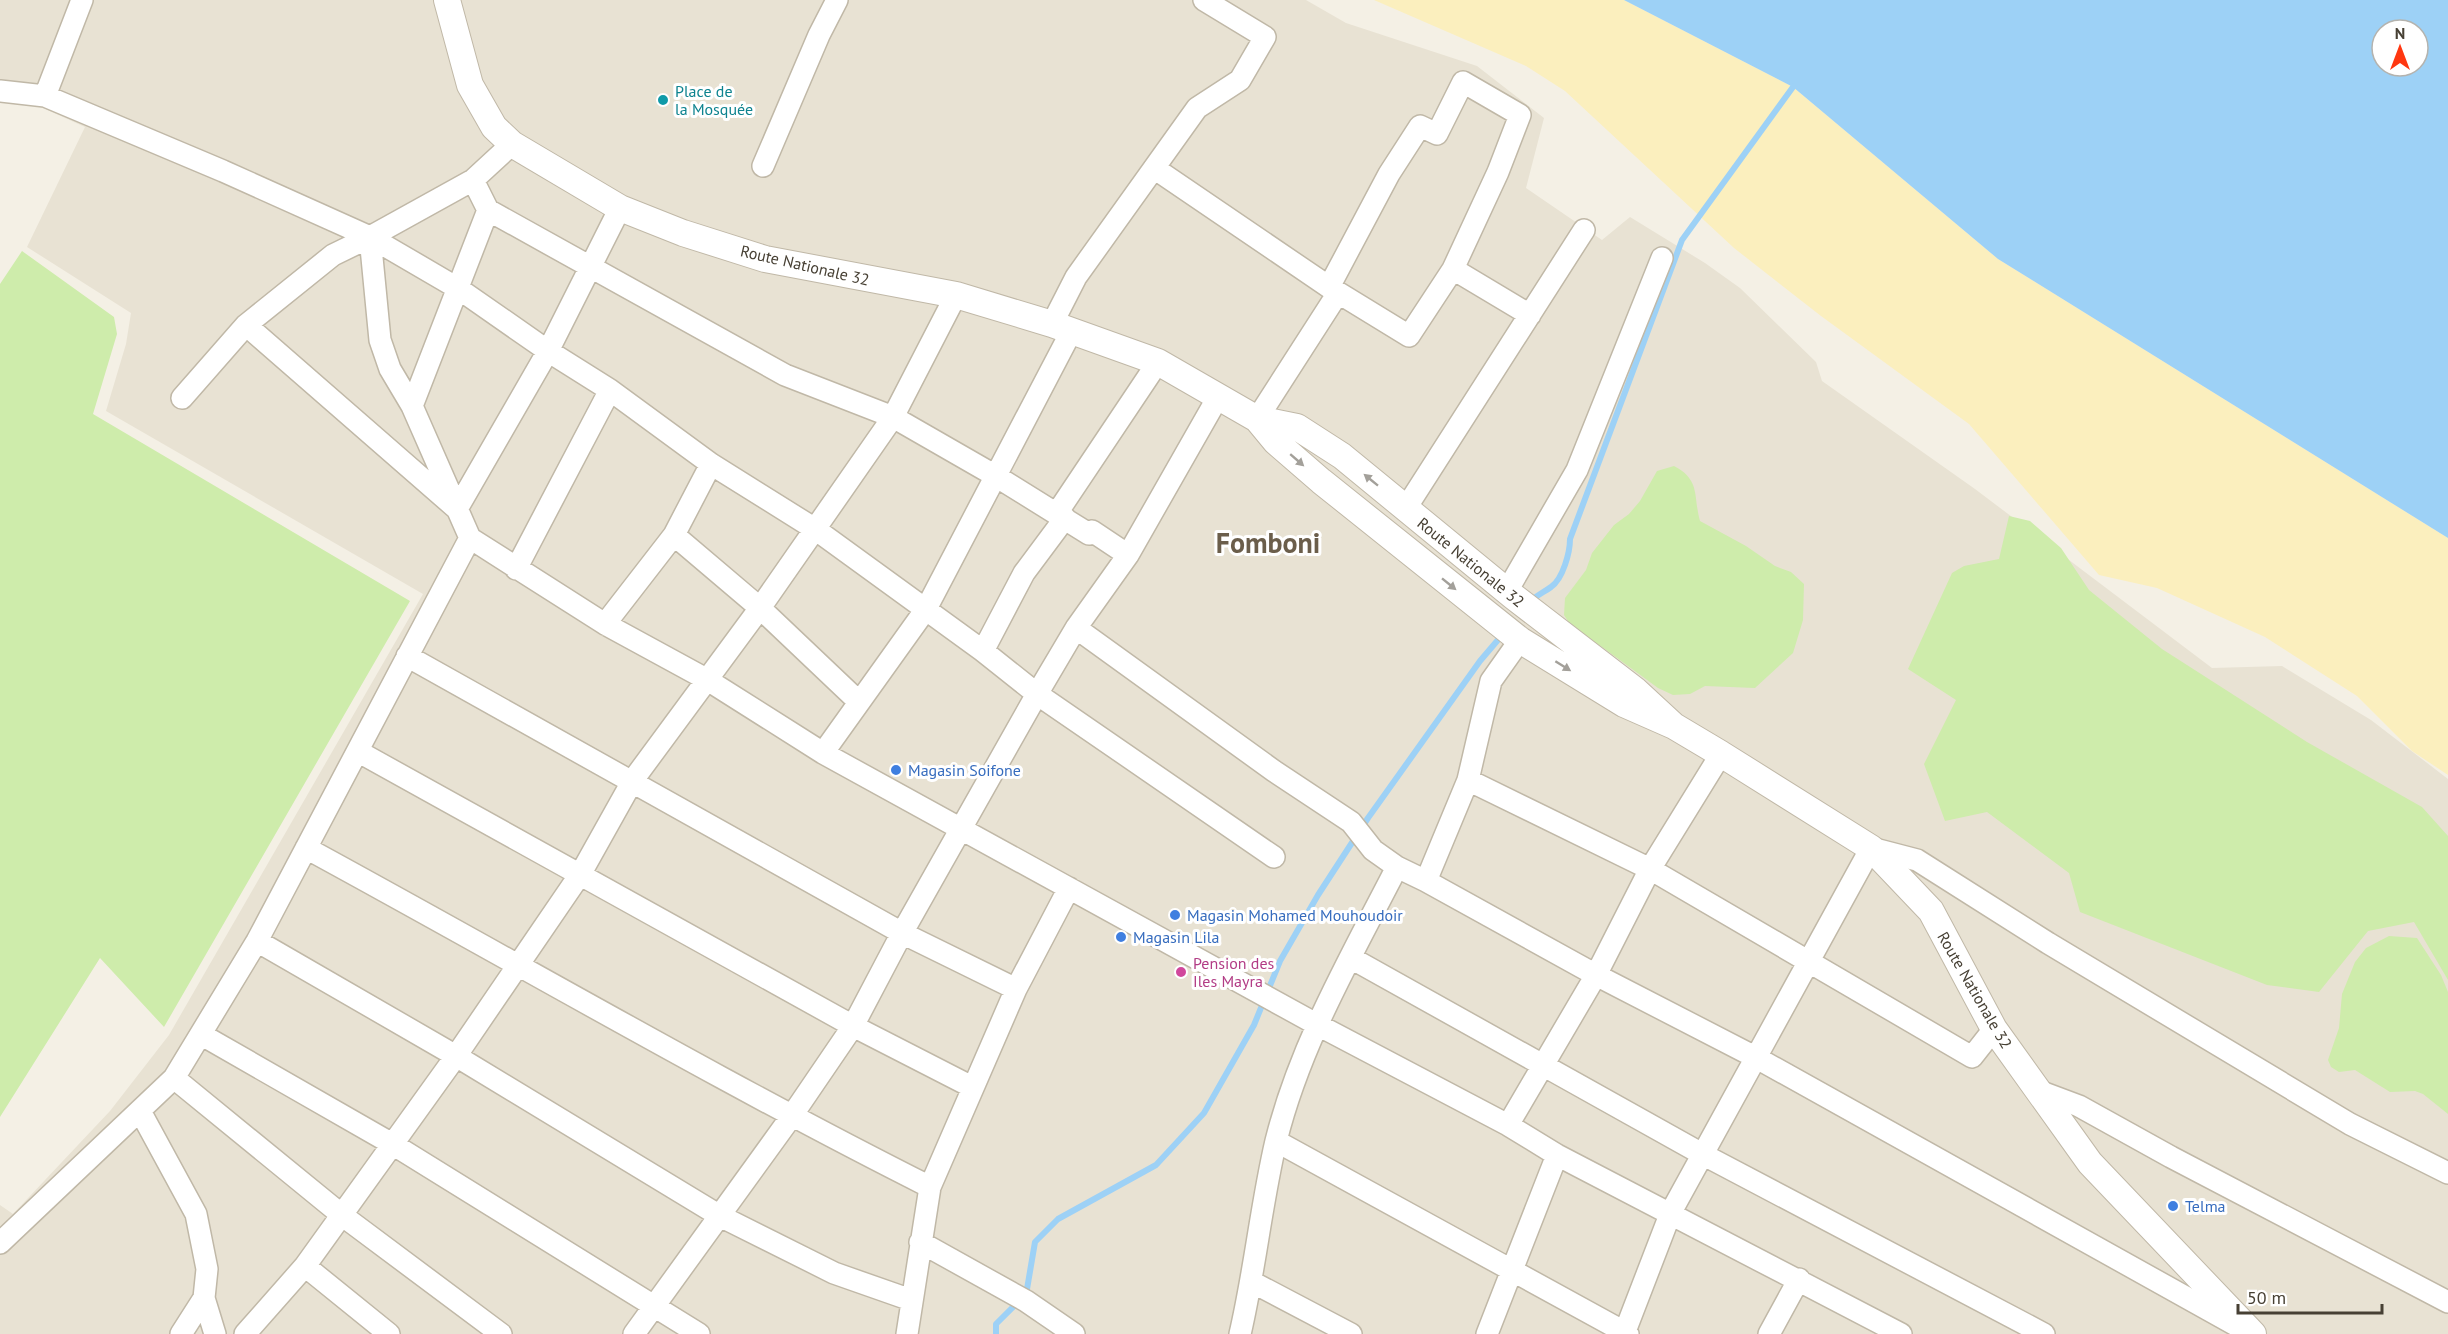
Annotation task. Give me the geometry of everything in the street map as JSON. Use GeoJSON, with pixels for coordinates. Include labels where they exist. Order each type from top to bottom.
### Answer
{"type":"FeatureCollection","features":[{"type":"Feature","properties":{"kind":"street"},"geometry":{"type":"LineString","coordinates":[[45,96],[82,0]]}},
{"type":"Feature","properties":{"kind":"street","name":"Route Nationale 32"},"geometry":{"type":"LineString","coordinates":[[447,0],[470,85],[494,127],[512,144],[620,208],[684,233],[765,259],[956,295],[1061,328],[1158,362],[1257,419],[1297,427],[1342,456],[1510,594],[1635,690],[1674,726]]}},
{"type":"Feature","properties":{"kind":"street"},"geometry":{"type":"LineString","coordinates":[[763,166],[819,35],[837,0]]}},
{"type":"Feature","properties":{"kind":"street"},"geometry":{"type":"LineString","coordinates":[[823,753],[858,700],[926,609],[994,475],[1061,328],[1076,277],[1197,108],[1240,80],[1265,37],[1204,0]]}},
{"type":"Feature","properties":{"kind":"street"},"geometry":{"type":"LineString","coordinates":[[1154,168],[1333,290],[1409,336],[1453,269],[1498,172],[1520,115],[1463,82],[1437,134],[1420,126],[1389,174],[1333,290],[1257,419]]}},
{"type":"Feature","properties":{"kind":"street"},"geometry":{"type":"LineString","coordinates":[[0,91],[45,96],[370,237],[459,289],[548,351],[610,390],[711,464],[815,529],[983,651],[1037,694],[1274,857]]}},
{"type":"Feature","properties":{"kind":"street"},"geometry":{"type":"LineString","coordinates":[[182,398],[246,325],[333,255],[473,180],[512,144]]}},
{"type":"Feature","properties":{"kind":"street"},"geometry":{"type":"LineString","coordinates":[[473,180],[488,210],[785,375],[893,417],[994,475],[1089,534],[1092,531],[1128,555]]}},
{"type":"Feature","properties":{"kind":"street"},"geometry":{"type":"LineString","coordinates":[[457,508],[548,351],[620,208]]}},
{"type":"Feature","properties":{"kind":"street"},"geometry":{"type":"LineString","coordinates":[[412,406],[488,210]]}},
{"type":"Feature","properties":{"kind":"street"},"geometry":{"type":"LineString","coordinates":[[1406,508],[1584,230]]}},
{"type":"Feature","properties":{"kind":"street"},"geometry":{"type":"LineString","coordinates":[[370,237],[380,340],[390,369],[412,406],[470,538],[605,624],[706,679],[823,753],[961,830],[1316,1024],[1508,1125],[1557,1155],[1671,1212],[1901,1334]]}},
{"type":"Feature","properties":{"kind":"street"},"geometry":{"type":"LineString","coordinates":[[1510,594],[1577,470],[1662,258]]}},
{"type":"Feature","properties":{"kind":"street"},"geometry":{"type":"LineString","coordinates":[[1453,269],[1530,315]]}},
{"type":"Feature","properties":{"kind":"street"},"geometry":{"type":"LineString","coordinates":[[245,1334],[305,1266],[343,1216],[519,964],[581,873],[633,780],[760,608],[893,417],[956,295]]}},
{"type":"Feature","properties":{"kind":"street"},"geometry":{"type":"LineString","coordinates":[[246,325],[457,508]]}},
{"type":"Feature","properties":{"kind":"street"},"geometry":{"type":"LineString","coordinates":[[983,651],[1024,573],[1158,362]]}},
{"type":"Feature","properties":{"kind":"street"},"geometry":{"type":"LineString","coordinates":[[516,569],[610,390]]}},
{"type":"Feature","properties":{"kind":"street"},"geometry":{"type":"LineString","coordinates":[[634,1334],[791,1117],[853,1026],[1037,694],[1076,628],[1128,555],[1218,397]]}},
{"type":"Feature","properties":{"kind":"street","name":"Route Nationale 32"},"geometry":{"type":"LineString","coordinates":[[1257,419],[1276,442],[1321,481],[1517,637],[1624,704],[1674,726],[1721,754],[1871,848],[1931,911],[1994,1029],[2090,1163],[2252,1334]]}},
{"type":"Feature","properties":{"kind":"street"},"geometry":{"type":"LineString","coordinates":[[605,624],[674,535],[711,464]]}},
{"type":"Feature","properties":{"kind":"street"},"geometry":{"type":"LineString","coordinates":[[674,535],[760,608],[858,700]]}},
{"type":"Feature","properties":{"kind":"street"},"geometry":{"type":"LineString","coordinates":[[0,1243],[174,1078],[257,941],[359,752],[470,538]]}},
{"type":"Feature","properties":{"kind":"street"},"geometry":{"type":"LineString","coordinates":[[1076,628],[1274,771],[1351,822],[1373,850],[1397,867],[1596,975],[1755,1057],[2252,1334]]}},
{"type":"Feature","properties":{"kind":"street"},"geometry":{"type":"LineString","coordinates":[[1426,881],[1468,780],[1491,681],[1517,637]]}},
{"type":"Feature","properties":{"kind":"street"},"geometry":{"type":"LineString","coordinates":[[407,656],[633,780],[903,933],[1016,989]]}},
{"type":"Feature","properties":{"kind":"street"},"geometry":{"type":"LineString","coordinates":[[359,752],[581,873],[853,1026],[972,1087]]}},
{"type":"Feature","properties":{"kind":"street"},"geometry":{"type":"LineString","coordinates":[[1508,1125],[1596,975],[1650,869],[1721,754]]}},
{"type":"Feature","properties":{"kind":"street"},"geometry":{"type":"LineString","coordinates":[[1468,780],[1650,869],[1972,1058],[1994,1029]]}},
{"type":"Feature","properties":{"kind":"street"},"geometry":{"type":"LineString","coordinates":[[306,848],[519,964],[791,1117],[930,1187]]}},
{"type":"Feature","properties":{"kind":"street"},"geometry":{"type":"LineString","coordinates":[[1276,1141],[1511,1272],[1626,1333],[1671,1212],[1871,848],[1917,860],[2048,943],[2350,1124],[2448,1173]]}},
{"type":"Feature","properties":{"kind":"street"},"geometry":{"type":"LineString","coordinates":[[1240,1334],[1252,1282],[1276,1141],[1316,1024],[1397,867]]}},
{"type":"Feature","properties":{"kind":"street"},"geometry":{"type":"LineString","coordinates":[[907,1334],[930,1187],[1016,989],[1069,888]]}},
{"type":"Feature","properties":{"kind":"street"},"geometry":{"type":"LineString","coordinates":[[257,941],[456,1056],[720,1216],[834,1273],[911,1300]]}},
{"type":"Feature","properties":{"kind":"street"},"geometry":{"type":"LineString","coordinates":[[1350,958],[1702,1154],[2044,1334]]}},
{"type":"Feature","properties":{"kind":"street"},"geometry":{"type":"LineString","coordinates":[[202,1035],[394,1145],[699,1334]]}},
{"type":"Feature","properties":{"kind":"street"},"geometry":{"type":"LineString","coordinates":[[174,1078],[343,1216],[501,1334]]}},
{"type":"Feature","properties":{"kind":"street"},"geometry":{"type":"LineString","coordinates":[[2039,1091],[2079,1106],[2171,1157],[2448,1302]]}},
{"type":"Feature","properties":{"kind":"street"},"geometry":{"type":"LineString","coordinates":[[140,1112],[196,1214],[207,1269],[204,1298],[215,1334]]}},
{"type":"Feature","properties":{"kind":"street"},"geometry":{"type":"LineString","coordinates":[[1486,1334],[1557,1155]]}},
{"type":"Feature","properties":{"kind":"street"},"geometry":{"type":"LineString","coordinates":[[920,1242],[1000,1288],[1026,1300],[1074,1334]]}},
{"type":"Feature","properties":{"kind":"street"},"geometry":{"type":"LineString","coordinates":[[305,1266],[389,1334]]}},
{"type":"Feature","properties":{"kind":"street"},"geometry":{"type":"LineString","coordinates":[[1769,1334],[1798,1279]]}},
{"type":"Feature","properties":{"kind":"street"},"geometry":{"type":"LineString","coordinates":[[1252,1282],[1351,1334]]}},
{"type":"Feature","properties":{"kind":"street"},"geometry":{"type":"LineString","coordinates":[[181,1334],[204,1298]]}},
{"type":"Feature","properties":{"kind":"shaded area"},"geometry":{"type":"Polygon","coordinates":[[[0,0],[1306,0],[1346,23],[1477,66],[1544,118],[1526,188],[1602,240],[1630,217],[1705,263],[1740,288],[1816,362],[1822,381],[1975,489],[2212,668],[2282,666],[2371,720],[2448,779],[2448,1334],[0,1334],[0,1205],[13,1214],[110,1111],[169,1035],[423,594],[106,411],[126,344],[131,313],[27,247],[85,127],[10,93],[0,93],[0,0]]]}},
{"type":"Feature","properties":{"kind":"green space"},"geometry":{"type":"Polygon","coordinates":[[[22,251],[114,317],[117,334],[93,414],[410,601],[164,1027],[100,958],[0,1117],[0,284],[22,251]]]}},
{"type":"Feature","properties":{"kind":"green space"},"geometry":{"type":"Polygon","coordinates":[[[1674,466],[1683,471],[1692,483],[1700,521],[1746,546],[1775,566],[1791,572],[1804,584],[1803,620],[1793,653],[1755,688],[1705,686],[1690,694],[1673,695],[1658,688],[1573,629],[1564,615],[1565,598],[1586,570],[1592,553],[1614,525],[1629,514],[1640,501],[1657,471],[1674,466]]]}},
{"type":"Feature","properties":{"kind":"green space"},"geometry":{"type":"Polygon","coordinates":[[[2009,516],[2030,521],[2061,548],[2089,590],[2162,649],[2307,742],[2422,807],[2448,836],[2448,980],[2414,922],[2368,931],[2319,992],[2267,985],[2080,912],[2069,873],[1987,812],[1945,821],[1924,764],[1956,700],[1908,669],[1952,573],[1964,566],[1999,559],[2009,516]]]}},
{"type":"Feature","properties":{"kind":"green space"},"geometry":{"type":"Polygon","coordinates":[[[2389,936],[2417,938],[2441,975],[2448,992],[2448,1114],[2423,1094],[2415,1091],[2390,1092],[2355,1070],[2339,1072],[2331,1067],[2328,1060],[2339,1028],[2342,994],[2355,962],[2366,948],[2389,936]]]}},
{"type":"Feature","properties":{"kind":"sand"},"geometry":{"type":"Polygon","coordinates":[[[1374,0],[1624,0],[1793,87],[1998,259],[2448,538],[2448,775],[2412,751],[2357,696],[2265,637],[2157,588],[2099,575],[1969,424],[1821,316],[1734,248],[1565,91],[1526,66],[1374,0]]]}},
{"type":"Feature","properties":{"kind":"water"},"geometry":{"type":"Polygon","coordinates":[[[1624,0],[2448,0],[2448,538],[1998,259],[1793,87],[1624,0]]]}},
{"type":"Feature","properties":{"kind":"waterway"},"geometry":{"type":"LineString","coordinates":[[1531,601],[1551,587],[1562,572],[1569,551],[1570,539],[1682,240],[1793,87]]}},
{"type":"Feature","properties":{"kind":"waterway"},"geometry":{"type":"LineString","coordinates":[[1026,1295],[1035,1242],[1058,1219],[1156,1165],[1204,1113],[1254,1025],[1280,961],[1318,895],[1368,818],[1480,661],[1503,634]]}},
{"type":"Feature","properties":{"kind":"waterway"},"geometry":{"type":"LineString","coordinates":[[996,1334],[996,1324],[1018,1302]]}},
{"type":"Feature","properties":{"kind":"place","name":"Place de la Mosquée"},"geometry":{"type":"Point","coordinates":[663,100]}},
{"type":"Feature","properties":{"kind":"place","name":"Magasin Soifone"},"geometry":{"type":"Point","coordinates":[896,770]}},
{"type":"Feature","properties":{"kind":"place","name":"Magasin Mohamed Mouhoudoir"},"geometry":{"type":"Point","coordinates":[1175,915]}},
{"type":"Feature","properties":{"kind":"place","name":"Magasin Lila"},"geometry":{"type":"Point","coordinates":[1121,937]}},
{"type":"Feature","properties":{"kind":"place","name":"Pension des Iles Mayra"},"geometry":{"type":"Point","coordinates":[1181,972]}},
{"type":"Feature","properties":{"kind":"place","name":"Telma"},"geometry":{"type":"Point","coordinates":[2173,1206]}},
{"type":"Feature","properties":{"kind":"district","name":"Fomboni"},"geometry":{"type":"Point","coordinates":[1268,542]}}]}
